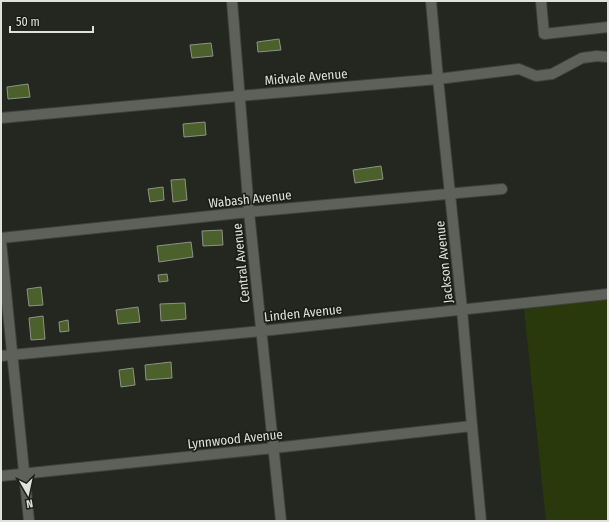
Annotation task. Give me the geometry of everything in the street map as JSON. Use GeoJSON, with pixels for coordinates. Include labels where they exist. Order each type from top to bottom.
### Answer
{"type":"FeatureCollection","features":[{"type":"Feature","properties":{"kind":"street","name":"Central Avenue"},"geometry":{"type":"LineString","coordinates":[[232,1],[249,212],[281,521]]}},
{"type":"Feature","properties":{"kind":"street","name":"Jackson Avenue"},"geometry":{"type":"LineString","coordinates":[[431,1],[462,309],[481,521]]}},
{"type":"Feature","properties":{"kind":"street"},"geometry":{"type":"LineString","coordinates":[[541,1],[544,34],[608,27]]}},
{"type":"Feature","properties":{"kind":"street","name":"Midvale Avenue"},"geometry":{"type":"LineString","coordinates":[[1,118],[438,79],[519,69],[536,76],[552,74],[582,58],[597,56],[608,57]]}},
{"type":"Feature","properties":{"kind":"street","name":"Wabash Avenue"},"geometry":{"type":"LineString","coordinates":[[1,238],[249,212],[502,189]]}},
{"type":"Feature","properties":{"kind":"street"},"geometry":{"type":"LineString","coordinates":[[1,242],[29,521]]}},
{"type":"Feature","properties":{"kind":"street","name":"Linden Avenue"},"geometry":{"type":"LineString","coordinates":[[1,356],[262,331],[608,294]]}},
{"type":"Feature","properties":{"kind":"street","name":"Lynnwood Avenue"},"geometry":{"type":"LineString","coordinates":[[1,476],[472,426]]}},
{"type":"Feature","properties":{"kind":"green space"},"geometry":{"type":"Polygon","coordinates":[[[608,298],[608,521],[546,521],[524,309],[608,298]]]}},
{"type":"Feature","properties":{"kind":"building"},"geometry":{"type":"Polygon","coordinates":[[[279,39],[281,50],[258,52],[257,42],[279,39]]]}},
{"type":"Feature","properties":{"kind":"building"},"geometry":{"type":"Polygon","coordinates":[[[211,43],[213,56],[192,58],[190,45],[211,43]]]}},
{"type":"Feature","properties":{"kind":"building"},"geometry":{"type":"Polygon","coordinates":[[[28,84],[30,97],[8,99],[7,87],[28,84]]]}},
{"type":"Feature","properties":{"kind":"building"},"geometry":{"type":"Polygon","coordinates":[[[205,122],[206,135],[184,137],[183,124],[205,122]]]}},
{"type":"Feature","properties":{"kind":"building"},"geometry":{"type":"Polygon","coordinates":[[[381,166],[383,179],[355,183],[353,170],[381,166]]]}},
{"type":"Feature","properties":{"kind":"building"},"geometry":{"type":"Polygon","coordinates":[[[185,179],[187,200],[173,202],[171,180],[185,179]]]}},
{"type":"Feature","properties":{"kind":"building"},"geometry":{"type":"Polygon","coordinates":[[[163,187],[164,200],[150,202],[148,189],[163,187]]]}},
{"type":"Feature","properties":{"kind":"building"},"geometry":{"type":"Polygon","coordinates":[[[222,230],[223,245],[203,246],[202,231],[222,230]]]}},
{"type":"Feature","properties":{"kind":"building"},"geometry":{"type":"Polygon","coordinates":[[[191,242],[193,257],[159,262],[157,246],[191,242]]]}},
{"type":"Feature","properties":{"kind":"building"},"geometry":{"type":"Polygon","coordinates":[[[167,274],[168,281],[159,282],[158,275],[167,274]]]}},
{"type":"Feature","properties":{"kind":"building"},"geometry":{"type":"Polygon","coordinates":[[[41,287],[43,305],[29,306],[27,289],[41,287]]]}},
{"type":"Feature","properties":{"kind":"building"},"geometry":{"type":"Polygon","coordinates":[[[185,303],[186,319],[161,321],[160,304],[185,303]]]}},
{"type":"Feature","properties":{"kind":"building"},"geometry":{"type":"Polygon","coordinates":[[[138,307],[140,322],[118,324],[116,310],[138,307]]]}},
{"type":"Feature","properties":{"kind":"building"},"geometry":{"type":"Polygon","coordinates":[[[43,316],[45,339],[31,340],[29,318],[43,316]]]}},
{"type":"Feature","properties":{"kind":"building"},"geometry":{"type":"Polygon","coordinates":[[[68,320],[69,331],[60,332],[59,322],[68,320]]]}},
{"type":"Feature","properties":{"kind":"building"},"geometry":{"type":"Polygon","coordinates":[[[171,362],[172,378],[146,380],[145,365],[171,362]]]}},
{"type":"Feature","properties":{"kind":"building"},"geometry":{"type":"Polygon","coordinates":[[[133,368],[135,385],[121,387],[119,370],[133,368]]]}}]}
